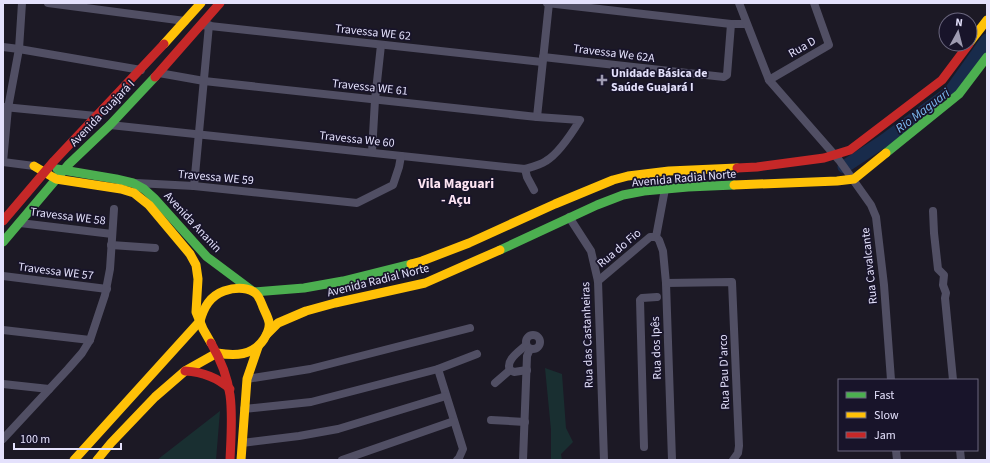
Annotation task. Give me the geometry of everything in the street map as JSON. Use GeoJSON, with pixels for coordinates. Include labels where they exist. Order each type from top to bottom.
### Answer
{"type":"FeatureCollection","features":[{"type":"Feature","properties":{"kind":"main road","name":"Avenida Guajará I"},"geometry":{"type":"LineString","coordinates":[[3,221],[46,170],[96,116],[142,70],[201,3]]}},
{"type":"Feature","properties":{"kind":"main road","name":"Avenida Guajará I"},"geometry":{"type":"LineString","coordinates":[[3,242],[63,171],[110,125],[205,25],[220,3]]}},
{"type":"Feature","properties":{"kind":"main road","name":"Avenida Radial Norte"},"geometry":{"type":"LineString","coordinates":[[978,32],[987,20]]}},
{"type":"Feature","properties":{"kind":"main road","name":"Avenida Radial Norte"},"geometry":{"type":"LineString","coordinates":[[257,295],[343,281],[422,261],[476,240],[613,180],[628,176],[669,171],[757,167],[836,157],[850,150],[942,80],[962,52]]}},
{"type":"Feature","properties":{"kind":"main road"},"geometry":{"type":"LineString","coordinates":[[851,175],[960,94],[987,57]]}},
{"type":"Feature","properties":{"kind":"main road","name":"Avenida Ananin"},"geometry":{"type":"LineString","coordinates":[[34,166],[46,170],[56,179],[121,189],[134,193],[149,205],[190,254],[196,265],[198,279],[196,312],[202,325]]}},
{"type":"Feature","properties":{"kind":"main road","name":"Travessa WE 59"},"geometry":{"type":"LineString","coordinates":[[46,170],[63,171],[133,183]]}},
{"type":"Feature","properties":{"kind":"main road","name":"Avenida Radial Norte"},"geometry":{"type":"LineString","coordinates":[[267,334],[272,327],[278,323],[306,311],[425,283],[505,248],[569,217],[623,196],[644,191],[666,189],[837,181],[851,175]]}},
{"type":"Feature","properties":{"kind":"main road","name":"Avenida Ananin"},"geometry":{"type":"LineString","coordinates":[[133,183],[144,189],[154,198],[207,257],[257,295]]}},
{"type":"Feature","properties":{"kind":"main road"},"geometry":{"type":"LineString","coordinates":[[230,460],[232,409],[228,377],[202,325],[202,314],[211,298],[218,293],[236,288],[244,289],[257,295],[269,321],[267,334],[258,347],[247,379],[241,460]]}},
{"type":"Feature","properties":{"kind":"main road"},"geometry":{"type":"LineString","coordinates":[[74,460],[152,374],[202,325]]}},
{"type":"Feature","properties":{"kind":"main road"},"geometry":{"type":"LineString","coordinates":[[98,460],[155,397],[185,371],[216,351],[240,356],[249,353],[258,347]]}},
{"type":"Feature","properties":{"kind":"main road"},"geometry":{"type":"LineString","coordinates":[[185,371],[193,371],[210,375],[224,383],[230,389]]}},
{"type":"Feature","properties":{"kind":"street"},"geometry":{"type":"LineString","coordinates":[[22,3],[19,49],[6,107],[3,162],[34,166]]}},
{"type":"Feature","properties":{"kind":"street"},"geometry":{"type":"LineString","coordinates":[[48,3],[185,21]]}},
{"type":"Feature","properties":{"kind":"street"},"geometry":{"type":"LineString","coordinates":[[537,117],[548,3],[731,24],[746,24]]}},
{"type":"Feature","properties":{"kind":"street","name":"Rua Cavalcante"},"geometry":{"type":"LineString","coordinates":[[739,3],[769,80],[851,175],[867,197],[876,217],[884,285],[891,379]]}},
{"type":"Feature","properties":{"kind":"street","name":"Rua D"},"geometry":{"type":"LineString","coordinates":[[769,80],[829,45],[814,3]]}},
{"type":"Feature","properties":{"kind":"street","name":"Travessa We 62A"},"geometry":{"type":"LineString","coordinates":[[542,59],[724,77],[727,75],[731,24]]}},
{"type":"Feature","properties":{"kind":"street"},"geometry":{"type":"LineString","coordinates":[[194,186],[204,81],[205,25]]}},
{"type":"Feature","properties":{"kind":"street","name":"Travessa WE 62"},"geometry":{"type":"LineString","coordinates":[[205,25],[381,45],[542,59]]}},
{"type":"Feature","properties":{"kind":"street"},"geometry":{"type":"LineString","coordinates":[[372,152],[375,100],[381,45]]}},
{"type":"Feature","properties":{"kind":"street"},"geometry":{"type":"LineString","coordinates":[[3,47],[142,70]]}},
{"type":"Feature","properties":{"kind":"street","name":"Travessa WE 61"},"geometry":{"type":"LineString","coordinates":[[159,73],[204,81],[537,117],[580,120]]}},
{"type":"Feature","properties":{"kind":"street"},"geometry":{"type":"LineString","coordinates":[[6,107],[96,116]]}},
{"type":"Feature","properties":{"kind":"street","name":"Travessa We 60"},"geometry":{"type":"LineString","coordinates":[[110,125],[525,169],[547,161],[562,146],[580,120]]}},
{"type":"Feature","properties":{"kind":"street","name":"Travessa WE 59"},"geometry":{"type":"LineString","coordinates":[[133,183],[194,186],[357,203],[393,185],[401,156]]}},
{"type":"Feature","properties":{"kind":"street"},"geometry":{"type":"LineString","coordinates":[[525,169],[527,177],[534,190]]}},
{"type":"Feature","properties":{"kind":"street"},"geometry":{"type":"LineString","coordinates":[[656,237],[666,189]]}},
{"type":"Feature","properties":{"kind":"street"},"geometry":{"type":"LineString","coordinates":[[4,437],[82,352],[90,340],[107,289],[114,209]]}},
{"type":"Feature","properties":{"kind":"street"},"geometry":{"type":"LineString","coordinates":[[934,211],[934,234],[938,270],[944,275],[943,286],[946,293],[945,298],[953,379]]}},
{"type":"Feature","properties":{"kind":"street","name":"Rua das Castanheiras"},"geometry":{"type":"LineString","coordinates":[[569,217],[591,251],[598,281],[604,460]]}},
{"type":"Feature","properties":{"kind":"street","name":"Travessa WE 58"},"geometry":{"type":"LineString","coordinates":[[20,223],[112,234]]}},
{"type":"Feature","properties":{"kind":"street","name":"Rua do Fio"},"geometry":{"type":"LineString","coordinates":[[598,281],[648,239],[656,237]]}},
{"type":"Feature","properties":{"kind":"street","name":"Rua dos Ipês"},"geometry":{"type":"LineString","coordinates":[[656,237],[659,240],[663,251],[666,283],[672,460]]}},
{"type":"Feature","properties":{"kind":"street"},"geometry":{"type":"LineString","coordinates":[[111,245],[155,248]]}},
{"type":"Feature","properties":{"kind":"street","name":"Travessa WE 57"},"geometry":{"type":"LineString","coordinates":[[3,276],[107,289]]}},
{"type":"Feature","properties":{"kind":"street","name":"Rua Pau D'arco"},"geometry":{"type":"LineString","coordinates":[[666,283],[732,282],[739,446],[738,453],[733,460]]}},
{"type":"Feature","properties":{"kind":"street"},"geometry":{"type":"LineString","coordinates":[[644,447],[640,300],[642,298],[657,297]]}},
{"type":"Feature","properties":{"kind":"street"},"geometry":{"type":"LineString","coordinates":[[247,379],[310,369],[470,328]]}},
{"type":"Feature","properties":{"kind":"street"},"geometry":{"type":"LineString","coordinates":[[3,330],[90,340]]}},
{"type":"Feature","properties":{"kind":"street"},"geometry":{"type":"LineString","coordinates":[[510,370],[508,365],[509,361],[528,347],[523,460]]}},
{"type":"Feature","properties":{"kind":"street"},"geometry":{"type":"LineString","coordinates":[[244,409],[311,402],[438,369],[476,354]]}},
{"type":"Feature","properties":{"kind":"street"},"geometry":{"type":"LineString","coordinates":[[438,369],[463,449],[460,458],[457,460]]}},
{"type":"Feature","properties":{"kind":"street"},"geometry":{"type":"LineString","coordinates":[[510,370],[514,372],[527,370]]}},
{"type":"Feature","properties":{"kind":"street"},"geometry":{"type":"LineString","coordinates":[[495,383],[510,370]]}},
{"type":"Feature","properties":{"kind":"street"},"geometry":{"type":"LineString","coordinates":[[3,384],[49,389]]}},
{"type":"Feature","properties":{"kind":"street"},"geometry":{"type":"LineString","coordinates":[[242,443],[299,436],[338,429],[446,396]]}},
{"type":"Feature","properties":{"kind":"street"},"geometry":{"type":"LineString","coordinates":[[342,460],[454,420]]}},
{"type":"Feature","properties":{"kind":"street"},"geometry":{"type":"LineString","coordinates":[[491,420],[525,422]]}},
{"type":"Feature","properties":{"kind":"green space"},"geometry":{"type":"Polygon","coordinates":[[[545,368],[562,374],[566,428],[573,442],[561,454],[562,460],[551,460],[551,430],[545,368]]]}},
{"type":"Feature","properties":{"kind":"green space"},"geometry":{"type":"Polygon","coordinates":[[[220,411],[216,460],[157,460],[220,411]]]}},
{"type":"Feature","properties":{"kind":"waterway","name":"Rio Maguari"},"geometry":{"type":"LineString","coordinates":[[844,167],[882,142],[950,92],[987,40]]}},
{"type":"Feature","properties":{"kind":"traffic: fast"},"geometry":{"type":"LineString","coordinates":[[886,153],[959,94],[987,57]]}},
{"type":"Feature","properties":{"kind":"traffic: fast"},"geometry":{"type":"LineString","coordinates":[[3,242],[69,164],[110,125],[155,77]]}},
{"type":"Feature","properties":{"kind":"traffic: fast"},"geometry":{"type":"LineString","coordinates":[[57,169],[116,179],[133,183],[144,189],[154,198],[207,257],[254,292]]}},
{"type":"Feature","properties":{"kind":"traffic: fast"},"geometry":{"type":"LineString","coordinates":[[500,250],[597,205],[623,195],[644,191],[688,187],[734,185]]}},
{"type":"Feature","properties":{"kind":"traffic: fast"},"geometry":{"type":"LineString","coordinates":[[254,292],[304,288],[343,281],[411,264]]}},
{"type":"Feature","properties":{"kind":"traffic: slow"},"geometry":{"type":"LineString","coordinates":[[164,44],[201,3]]}},
{"type":"Feature","properties":{"kind":"traffic: slow"},"geometry":{"type":"LineString","coordinates":[[978,32],[987,20]]}},
{"type":"Feature","properties":{"kind":"traffic: slow"},"geometry":{"type":"LineString","coordinates":[[734,185],[854,179],[886,153]]}},
{"type":"Feature","properties":{"kind":"traffic: slow"},"geometry":{"type":"LineString","coordinates":[[34,166],[56,179],[121,189],[134,193],[149,205],[190,254],[196,265],[198,279],[196,312],[211,343]]}},
{"type":"Feature","properties":{"kind":"traffic: slow"},"geometry":{"type":"LineString","coordinates":[[411,264],[469,243],[555,204],[613,180],[628,176],[669,171],[737,168]]}},
{"type":"Feature","properties":{"kind":"traffic: slow"},"geometry":{"type":"LineString","coordinates":[[267,334],[278,323],[306,311],[425,283],[500,250]]}},
{"type":"Feature","properties":{"kind":"traffic: slow"},"geometry":{"type":"LineString","coordinates":[[200,321],[203,311],[211,299],[224,291],[247,289],[254,292],[260,299],[269,322],[268,330],[260,345],[243,354],[217,353]]}},
{"type":"Feature","properties":{"kind":"traffic: slow"},"geometry":{"type":"LineString","coordinates":[[74,460],[200,321]]}},
{"type":"Feature","properties":{"kind":"traffic: slow"},"geometry":{"type":"LineString","coordinates":[[241,460],[247,379],[258,347]]}},
{"type":"Feature","properties":{"kind":"traffic: slow"},"geometry":{"type":"LineString","coordinates":[[97,460],[111,443],[155,397],[185,371],[217,353]]}},
{"type":"Feature","properties":{"kind":"traffic: jam"},"geometry":{"type":"LineString","coordinates":[[155,77],[220,3]]}},
{"type":"Feature","properties":{"kind":"traffic: jam"},"geometry":{"type":"LineString","coordinates":[[3,221],[54,161],[164,44]]}},
{"type":"Feature","properties":{"kind":"traffic: jam"},"geometry":{"type":"LineString","coordinates":[[737,168],[757,167],[824,158],[850,150],[942,80],[963,52]]}},
{"type":"Feature","properties":{"kind":"traffic: jam"},"geometry":{"type":"LineString","coordinates":[[211,343],[219,358],[229,387],[231,400],[230,460]]}},
{"type":"Feature","properties":{"kind":"traffic: jam"},"geometry":{"type":"LineString","coordinates":[[185,371],[209,376],[220,381],[230,389]]}},
{"type":"Feature","properties":{"kind":"place","name":"Unidade Básica de Saúde Guajará I"},"geometry":{"type":"Point","coordinates":[602,80]}},
{"type":"Feature","properties":{"kind":"district","name":"Vila Maguari - Açu"},"geometry":{"type":"Point","coordinates":[456,192]}}]}
